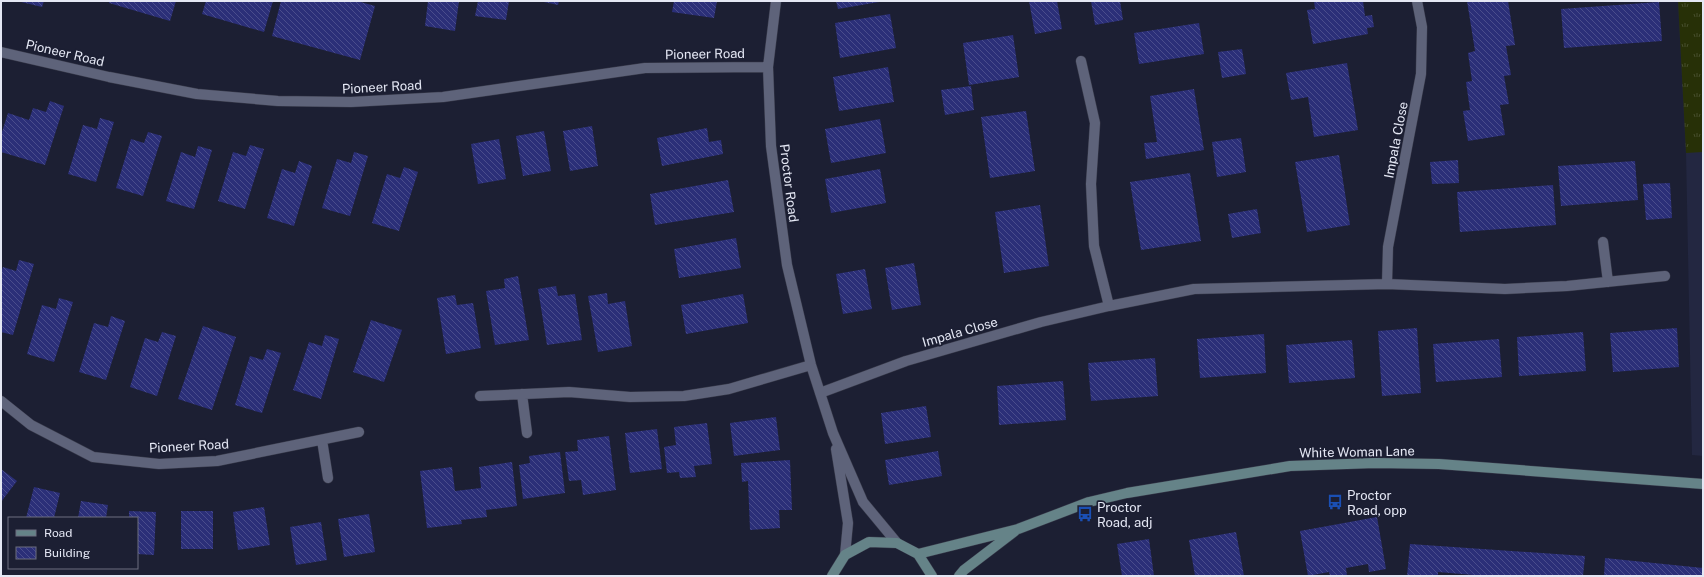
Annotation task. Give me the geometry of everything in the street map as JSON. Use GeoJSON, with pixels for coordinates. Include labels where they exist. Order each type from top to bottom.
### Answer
{"type":"FeatureCollection","features":[{"type":"Feature","properties":{"kind":"street","name":"Proctor Road"},"geometry":{"type":"LineString","coordinates":[[776,1],[768,67],[771,146],[787,264],[811,365],[833,433],[863,502],[897,543]]}},
{"type":"Feature","properties":{"kind":"street","name":"Impala Close"},"geometry":{"type":"LineString","coordinates":[[1387,284],[1388,247],[1421,74],[1422,27],[1417,1]]}},
{"type":"Feature","properties":{"kind":"street","name":"Pioneer Road"},"geometry":{"type":"LineString","coordinates":[[1,52],[109,77],[197,94],[278,101],[351,102],[443,96],[645,68],[768,67]]}},
{"type":"Feature","properties":{"kind":"street"},"geometry":{"type":"LineString","coordinates":[[1081,61],[1095,124],[1091,184],[1094,246],[1109,306]]}},
{"type":"Feature","properties":{"kind":"street"},"geometry":{"type":"LineString","coordinates":[[1603,242],[1608,282]]}},
{"type":"Feature","properties":{"kind":"street","name":"Impala Close"},"geometry":{"type":"LineString","coordinates":[[820,393],[906,361],[1041,322],[1109,306],[1194,289],[1387,284],[1505,289],[1567,286],[1665,276]]}},
{"type":"Feature","properties":{"kind":"street"},"geometry":{"type":"LineString","coordinates":[[480,396],[570,392],[630,397],[684,396],[729,389],[811,365]]}},
{"type":"Feature","properties":{"kind":"street"},"geometry":{"type":"LineString","coordinates":[[522,394],[527,433]]}},
{"type":"Feature","properties":{"kind":"street","name":"Pioneer Road"},"geometry":{"type":"LineString","coordinates":[[1,401],[31,425],[93,457],[159,464],[217,461],[359,432]]}},
{"type":"Feature","properties":{"kind":"street","name":"Proctor Road"},"geometry":{"type":"LineString","coordinates":[[833,433],[848,523],[845,555]]}},
{"type":"Feature","properties":{"kind":"street"},"geometry":{"type":"LineString","coordinates":[[322,440],[328,478]]}},
{"type":"Feature","properties":{"kind":"street","name":"White Woman Lane"},"geometry":{"type":"LineString","coordinates":[[918,554],[1018,529],[1089,502],[1127,493],[1290,466],[1375,463],[1440,464],[1703,484]]}},
{"type":"Feature","properties":{"kind":"street","name":"White Woman Lane"},"geometry":{"type":"LineString","coordinates":[[959,576],[964,570],[1018,529]]}},
{"type":"Feature","properties":{"kind":"street"},"geometry":{"type":"LineString","coordinates":[[830,576],[845,555],[869,542],[897,543],[918,554],[932,576]]}},
{"type":"Feature","properties":{"kind":"shaded area"},"geometry":{"type":"Polygon","coordinates":[[[1678,1],[1703,1],[1703,456],[1692,455],[1686,153],[1678,1]]]}},
{"type":"Feature","properties":{"kind":"green space"},"geometry":{"type":"Polygon","coordinates":[[[1678,1],[1703,1],[1703,152],[1686,153],[1678,1]]]}},
{"type":"Feature","properties":{"kind":"building"},"geometry":{"type":"Polygon","coordinates":[[[17,1],[44,1],[42,7],[17,1]]]}},
{"type":"Feature","properties":{"kind":"building"},"geometry":{"type":"Polygon","coordinates":[[[109,1],[176,1],[170,21],[109,3],[109,1]]]}},
{"type":"Feature","properties":{"kind":"building"},"geometry":{"type":"Polygon","coordinates":[[[206,1],[273,1],[264,32],[202,14],[206,1]]]}},
{"type":"Feature","properties":{"kind":"building"},"geometry":{"type":"Polygon","coordinates":[[[281,1],[357,1],[375,6],[360,60],[272,36],[281,1]]]}},
{"type":"Feature","properties":{"kind":"building"},"geometry":{"type":"Polygon","coordinates":[[[428,1],[459,1],[455,31],[425,26],[428,1]]]}},
{"type":"Feature","properties":{"kind":"building"},"geometry":{"type":"Polygon","coordinates":[[[478,1],[509,1],[506,20],[475,16],[478,1]]]}},
{"type":"Feature","properties":{"kind":"building"},"geometry":{"type":"Polygon","coordinates":[[[539,1],[559,1],[558,5],[539,1]]]}},
{"type":"Feature","properties":{"kind":"building"},"geometry":{"type":"Polygon","coordinates":[[[674,1],[717,1],[714,18],[672,12],[674,1]]]}},
{"type":"Feature","properties":{"kind":"building"},"geometry":{"type":"Polygon","coordinates":[[[836,1],[879,1],[879,2],[838,9],[836,1]]]}},
{"type":"Feature","properties":{"kind":"building"},"geometry":{"type":"Polygon","coordinates":[[[1029,1],[1057,1],[1062,29],[1035,34],[1029,1]]]}},
{"type":"Feature","properties":{"kind":"building"},"geometry":{"type":"Polygon","coordinates":[[[1091,1],[1120,1],[1123,20],[1095,25],[1091,1]]]}},
{"type":"Feature","properties":{"kind":"building"},"geometry":{"type":"Polygon","coordinates":[[[1314,1],[1363,1],[1365,16],[1372,15],[1374,27],[1367,28],[1368,34],[1313,44],[1307,10],[1315,9],[1314,1]]]}},
{"type":"Feature","properties":{"kind":"building"},"geometry":{"type":"Polygon","coordinates":[[[1467,1],[1508,1],[1515,45],[1506,46],[1511,75],[1504,76],[1509,104],[1500,105],[1505,135],[1468,141],[1463,111],[1470,110],[1466,82],[1472,81],[1468,53],[1475,51],[1467,1]]]}},
{"type":"Feature","properties":{"kind":"building"},"geometry":{"type":"Polygon","coordinates":[[[1659,2],[1662,41],[1564,48],[1561,9],[1659,2]]]}},
{"type":"Feature","properties":{"kind":"building"},"geometry":{"type":"Polygon","coordinates":[[[890,14],[896,48],[840,58],[835,23],[890,14]]]}},
{"type":"Feature","properties":{"kind":"building"},"geometry":{"type":"Polygon","coordinates":[[[1199,23],[1204,54],[1139,64],[1134,33],[1199,23]]]}},
{"type":"Feature","properties":{"kind":"building"},"geometry":{"type":"Polygon","coordinates":[[[1013,35],[1019,77],[969,85],[963,43],[1013,35]]]}},
{"type":"Feature","properties":{"kind":"building"},"geometry":{"type":"Polygon","coordinates":[[[1242,49],[1246,74],[1222,78],[1218,52],[1242,49]]]}},
{"type":"Feature","properties":{"kind":"building"},"geometry":{"type":"Polygon","coordinates":[[[1347,63],[1358,130],[1314,137],[1308,97],[1291,100],[1286,73],[1347,63]]]}},
{"type":"Feature","properties":{"kind":"building"},"geometry":{"type":"Polygon","coordinates":[[[888,67],[894,102],[839,111],[833,77],[888,67]]]}},
{"type":"Feature","properties":{"kind":"building"},"geometry":{"type":"Polygon","coordinates":[[[971,86],[974,110],[945,115],[941,90],[971,86]]]}},
{"type":"Feature","properties":{"kind":"building"},"geometry":{"type":"Polygon","coordinates":[[[1194,89],[1204,150],[1146,159],[1144,143],[1157,142],[1150,96],[1194,89]]]}},
{"type":"Feature","properties":{"kind":"building"},"geometry":{"type":"Polygon","coordinates":[[[50,101],[64,106],[45,165],[1,152],[1,135],[8,113],[29,120],[33,108],[46,112],[50,101]]]}},
{"type":"Feature","properties":{"kind":"building"},"geometry":{"type":"Polygon","coordinates":[[[1026,111],[1035,171],[990,178],[981,117],[1026,111]]]}},
{"type":"Feature","properties":{"kind":"building"},"geometry":{"type":"Polygon","coordinates":[[[100,118],[114,122],[96,182],[68,174],[83,125],[97,129],[100,118]]]}},
{"type":"Feature","properties":{"kind":"building"},"geometry":{"type":"Polygon","coordinates":[[[880,119],[886,153],[831,163],[825,129],[880,119]]]}},
{"type":"Feature","properties":{"kind":"building"},"geometry":{"type":"Polygon","coordinates":[[[592,126],[598,166],[570,171],[563,131],[592,126]]]}},
{"type":"Feature","properties":{"kind":"building"},"geometry":{"type":"Polygon","coordinates":[[[707,128],[709,142],[721,140],[723,154],[662,166],[657,138],[707,128]]]}},
{"type":"Feature","properties":{"kind":"building"},"geometry":{"type":"Polygon","coordinates":[[[544,131],[551,171],[523,176],[516,136],[544,131]]]}},
{"type":"Feature","properties":{"kind":"building"},"geometry":{"type":"Polygon","coordinates":[[[148,132],[162,136],[143,196],[116,188],[131,139],[144,143],[148,132]]]}},
{"type":"Feature","properties":{"kind":"building"},"geometry":{"type":"Polygon","coordinates":[[[1241,138],[1246,172],[1217,177],[1212,142],[1241,138]]]}},
{"type":"Feature","properties":{"kind":"building"},"geometry":{"type":"Polygon","coordinates":[[[499,139],[506,179],[478,184],[471,144],[499,139]]]}},
{"type":"Feature","properties":{"kind":"building"},"geometry":{"type":"Polygon","coordinates":[[[250,145],[264,149],[245,209],[218,201],[233,152],[246,156],[250,145]]]}},
{"type":"Feature","properties":{"kind":"building"},"geometry":{"type":"Polygon","coordinates":[[[198,146],[212,150],[194,209],[166,201],[181,152],[195,157],[198,146]]]}},
{"type":"Feature","properties":{"kind":"building"},"geometry":{"type":"Polygon","coordinates":[[[354,152],[368,156],[350,216],[322,208],[337,159],[351,163],[354,152]]]}},
{"type":"Feature","properties":{"kind":"building"},"geometry":{"type":"Polygon","coordinates":[[[1339,155],[1350,225],[1307,232],[1295,162],[1339,155]]]}},
{"type":"Feature","properties":{"kind":"building"},"geometry":{"type":"Polygon","coordinates":[[[1458,160],[1459,183],[1432,184],[1430,162],[1458,160]]]}},
{"type":"Feature","properties":{"kind":"building"},"geometry":{"type":"Polygon","coordinates":[[[299,161],[312,166],[294,226],[267,218],[282,169],[295,173],[299,161]]]}},
{"type":"Feature","properties":{"kind":"building"},"geometry":{"type":"Polygon","coordinates":[[[1635,161],[1638,200],[1561,206],[1558,166],[1635,161]]]}},
{"type":"Feature","properties":{"kind":"building"},"geometry":{"type":"Polygon","coordinates":[[[404,167],[418,172],[399,231],[372,223],[387,174],[400,178],[404,167]]]}},
{"type":"Feature","properties":{"kind":"building"},"geometry":{"type":"Polygon","coordinates":[[[880,169],[886,203],[831,213],[825,179],[880,169]]]}},
{"type":"Feature","properties":{"kind":"building"},"geometry":{"type":"Polygon","coordinates":[[[1190,173],[1201,241],[1141,250],[1130,182],[1190,173]]]}},
{"type":"Feature","properties":{"kind":"building"},"geometry":{"type":"Polygon","coordinates":[[[728,180],[734,212],[655,225],[650,194],[728,180]]]}},
{"type":"Feature","properties":{"kind":"building"},"geometry":{"type":"Polygon","coordinates":[[[1670,183],[1672,218],[1646,220],[1643,184],[1670,183]]]}},
{"type":"Feature","properties":{"kind":"building"},"geometry":{"type":"Polygon","coordinates":[[[1553,185],[1556,225],[1460,232],[1457,192],[1553,185]]]}},
{"type":"Feature","properties":{"kind":"building"},"geometry":{"type":"Polygon","coordinates":[[[1040,205],[1049,266],[1004,273],[995,212],[1040,205]]]}},
{"type":"Feature","properties":{"kind":"building"},"geometry":{"type":"Polygon","coordinates":[[[1257,209],[1261,233],[1232,238],[1228,214],[1257,209]]]}},
{"type":"Feature","properties":{"kind":"building"},"geometry":{"type":"Polygon","coordinates":[[[736,238],[741,268],[679,278],[674,249],[736,238]]]}},
{"type":"Feature","properties":{"kind":"building"},"geometry":{"type":"Polygon","coordinates":[[[19,260],[34,264],[13,335],[1,332],[1,272],[3,267],[16,271],[19,260]]]}},
{"type":"Feature","properties":{"kind":"building"},"geometry":{"type":"Polygon","coordinates":[[[914,263],[921,305],[892,310],[885,268],[914,263]]]}},
{"type":"Feature","properties":{"kind":"building"},"geometry":{"type":"Polygon","coordinates":[[[865,269],[872,309],[843,314],[836,274],[865,269]]]}},
{"type":"Feature","properties":{"kind":"building"},"geometry":{"type":"Polygon","coordinates":[[[518,276],[529,340],[495,345],[486,291],[505,288],[504,279],[518,276]]]}},
{"type":"Feature","properties":{"kind":"building"},"geometry":{"type":"Polygon","coordinates":[[[556,286],[558,296],[575,294],[582,340],[547,345],[538,289],[556,286]]]}},
{"type":"Feature","properties":{"kind":"building"},"geometry":{"type":"Polygon","coordinates":[[[607,293],[608,304],[625,301],[632,346],[598,352],[588,296],[607,293]]]}},
{"type":"Feature","properties":{"kind":"building"},"geometry":{"type":"Polygon","coordinates":[[[743,294],[748,323],[686,334],[681,305],[743,294]]]}},
{"type":"Feature","properties":{"kind":"building"},"geometry":{"type":"Polygon","coordinates":[[[455,295],[457,305],[473,303],[481,348],[446,354],[437,298],[455,295]]]}},
{"type":"Feature","properties":{"kind":"building"},"geometry":{"type":"Polygon","coordinates":[[[59,298],[73,302],[54,362],[27,354],[42,305],[56,309],[59,298]]]}},
{"type":"Feature","properties":{"kind":"building"},"geometry":{"type":"Polygon","coordinates":[[[111,316],[125,321],[106,380],[79,372],[94,323],[108,327],[111,316]]]}},
{"type":"Feature","properties":{"kind":"building"},"geometry":{"type":"Polygon","coordinates":[[[371,320],[402,330],[384,382],[353,372],[371,320]]]}},
{"type":"Feature","properties":{"kind":"building"},"geometry":{"type":"Polygon","coordinates":[[[203,326],[236,337],[212,410],[178,399],[203,326]]]}},
{"type":"Feature","properties":{"kind":"building"},"geometry":{"type":"Polygon","coordinates":[[[1417,328],[1421,393],[1382,396],[1378,331],[1417,328]]]}},
{"type":"Feature","properties":{"kind":"building"},"geometry":{"type":"Polygon","coordinates":[[[1677,328],[1679,367],[1613,372],[1610,333],[1677,328]]]}},
{"type":"Feature","properties":{"kind":"building"},"geometry":{"type":"Polygon","coordinates":[[[162,332],[176,336],[157,396],[130,387],[145,338],[158,342],[162,332]]]}},
{"type":"Feature","properties":{"kind":"building"},"geometry":{"type":"Polygon","coordinates":[[[1583,332],[1586,371],[1519,376],[1517,337],[1583,332]]]}},
{"type":"Feature","properties":{"kind":"building"},"geometry":{"type":"Polygon","coordinates":[[[1264,334],[1266,373],[1200,378],[1197,339],[1264,334]]]}},
{"type":"Feature","properties":{"kind":"building"},"geometry":{"type":"Polygon","coordinates":[[[325,335],[339,339],[321,399],[293,390],[309,342],[322,346],[325,335]]]}},
{"type":"Feature","properties":{"kind":"building"},"geometry":{"type":"Polygon","coordinates":[[[1499,339],[1502,377],[1436,382],[1433,344],[1499,339]]]}},
{"type":"Feature","properties":{"kind":"building"},"geometry":{"type":"Polygon","coordinates":[[[1352,340],[1355,378],[1289,383],[1286,345],[1352,340]]]}},
{"type":"Feature","properties":{"kind":"building"},"geometry":{"type":"Polygon","coordinates":[[[267,349],[281,353],[262,413],[235,405],[250,356],[263,360],[267,349]]]}},
{"type":"Feature","properties":{"kind":"building"},"geometry":{"type":"Polygon","coordinates":[[[1155,358],[1158,396],[1091,401],[1088,363],[1155,358]]]}},
{"type":"Feature","properties":{"kind":"building"},"geometry":{"type":"Polygon","coordinates":[[[1063,381],[1066,420],[999,425],[997,386],[1063,381]]]}},
{"type":"Feature","properties":{"kind":"building"},"geometry":{"type":"Polygon","coordinates":[[[926,406],[931,437],[885,444],[881,413],[926,406]]]}},
{"type":"Feature","properties":{"kind":"building"},"geometry":{"type":"Polygon","coordinates":[[[776,417],[780,450],[734,456],[730,423],[776,417]]]}},
{"type":"Feature","properties":{"kind":"building"},"geometry":{"type":"Polygon","coordinates":[[[707,423],[712,464],[694,466],[696,477],[680,478],[679,472],[667,473],[664,447],[676,445],[674,427],[707,423]]]}},
{"type":"Feature","properties":{"kind":"building"},"geometry":{"type":"Polygon","coordinates":[[[657,429],[662,469],[630,473],[625,433],[657,429]]]}},
{"type":"Feature","properties":{"kind":"building"},"geometry":{"type":"Polygon","coordinates":[[[609,436],[616,490],[583,495],[581,480],[569,481],[565,452],[578,451],[577,440],[609,436]]]}},
{"type":"Feature","properties":{"kind":"building"},"geometry":{"type":"Polygon","coordinates":[[[938,451],[942,476],[889,485],[885,460],[938,451]]]}},
{"type":"Feature","properties":{"kind":"building"},"geometry":{"type":"Polygon","coordinates":[[[560,452],[565,493],[523,499],[519,465],[530,463],[529,456],[560,452]]]}},
{"type":"Feature","properties":{"kind":"building"},"geometry":{"type":"Polygon","coordinates":[[[790,460],[792,510],[779,510],[780,528],[750,530],[748,481],[742,482],[741,463],[790,460]]]}},
{"type":"Feature","properties":{"kind":"building"},"geometry":{"type":"Polygon","coordinates":[[[512,462],[517,506],[486,510],[487,517],[461,520],[462,524],[427,528],[420,471],[452,467],[455,491],[481,488],[479,467],[512,462]]]}},
{"type":"Feature","properties":{"kind":"building"},"geometry":{"type":"Polygon","coordinates":[[[1,469],[17,481],[1,502],[1,469]]]}},
{"type":"Feature","properties":{"kind":"building"},"geometry":{"type":"Polygon","coordinates":[[[34,487],[60,493],[54,517],[26,517],[34,487]]]}},
{"type":"Feature","properties":{"kind":"building"},"geometry":{"type":"Polygon","coordinates":[[[81,501],[108,505],[106,517],[78,517],[81,501]]]}},
{"type":"Feature","properties":{"kind":"building"},"geometry":{"type":"Polygon","coordinates":[[[264,507],[270,545],[238,550],[233,512],[264,507]]]}},
{"type":"Feature","properties":{"kind":"building"},"geometry":{"type":"Polygon","coordinates":[[[129,511],[156,512],[154,555],[138,554],[138,517],[129,517],[129,511]]]}},
{"type":"Feature","properties":{"kind":"building"},"geometry":{"type":"Polygon","coordinates":[[[181,511],[213,511],[213,549],[181,549],[181,511]]]}},
{"type":"Feature","properties":{"kind":"building"},"geometry":{"type":"Polygon","coordinates":[[[369,514],[375,552],[344,557],[338,519],[369,514]]]}},
{"type":"Feature","properties":{"kind":"building"},"geometry":{"type":"Polygon","coordinates":[[[1377,517],[1386,569],[1369,572],[1368,564],[1346,568],[1347,576],[1330,576],[1329,572],[1308,576],[1300,531],[1377,517]]]}},
{"type":"Feature","properties":{"kind":"building"},"geometry":{"type":"Polygon","coordinates":[[[321,522],[327,560],[296,565],[290,527],[321,522]]]}},
{"type":"Feature","properties":{"kind":"building"},"geometry":{"type":"Polygon","coordinates":[[[1236,532],[1244,576],[1195,576],[1189,540],[1236,532]]]}},
{"type":"Feature","properties":{"kind":"building"},"geometry":{"type":"Polygon","coordinates":[[[1149,539],[1154,576],[1122,576],[1117,544],[1149,539]]]}},
{"type":"Feature","properties":{"kind":"building"},"geometry":{"type":"Polygon","coordinates":[[[1410,544],[1585,556],[1583,576],[1485,576],[1438,572],[1438,576],[1407,576],[1410,544]]]}},
{"type":"Feature","properties":{"kind":"building"},"geometry":{"type":"Polygon","coordinates":[[[1605,558],[1703,568],[1703,576],[1604,576],[1605,558]]]}},
{"type":"Feature","properties":{"kind":"place","name":"Proctor Road, opp"},"geometry":{"type":"Point","coordinates":[1335,502]}},
{"type":"Feature","properties":{"kind":"place","name":"Proctor Road, adj"},"geometry":{"type":"Point","coordinates":[1085,514]}}]}
